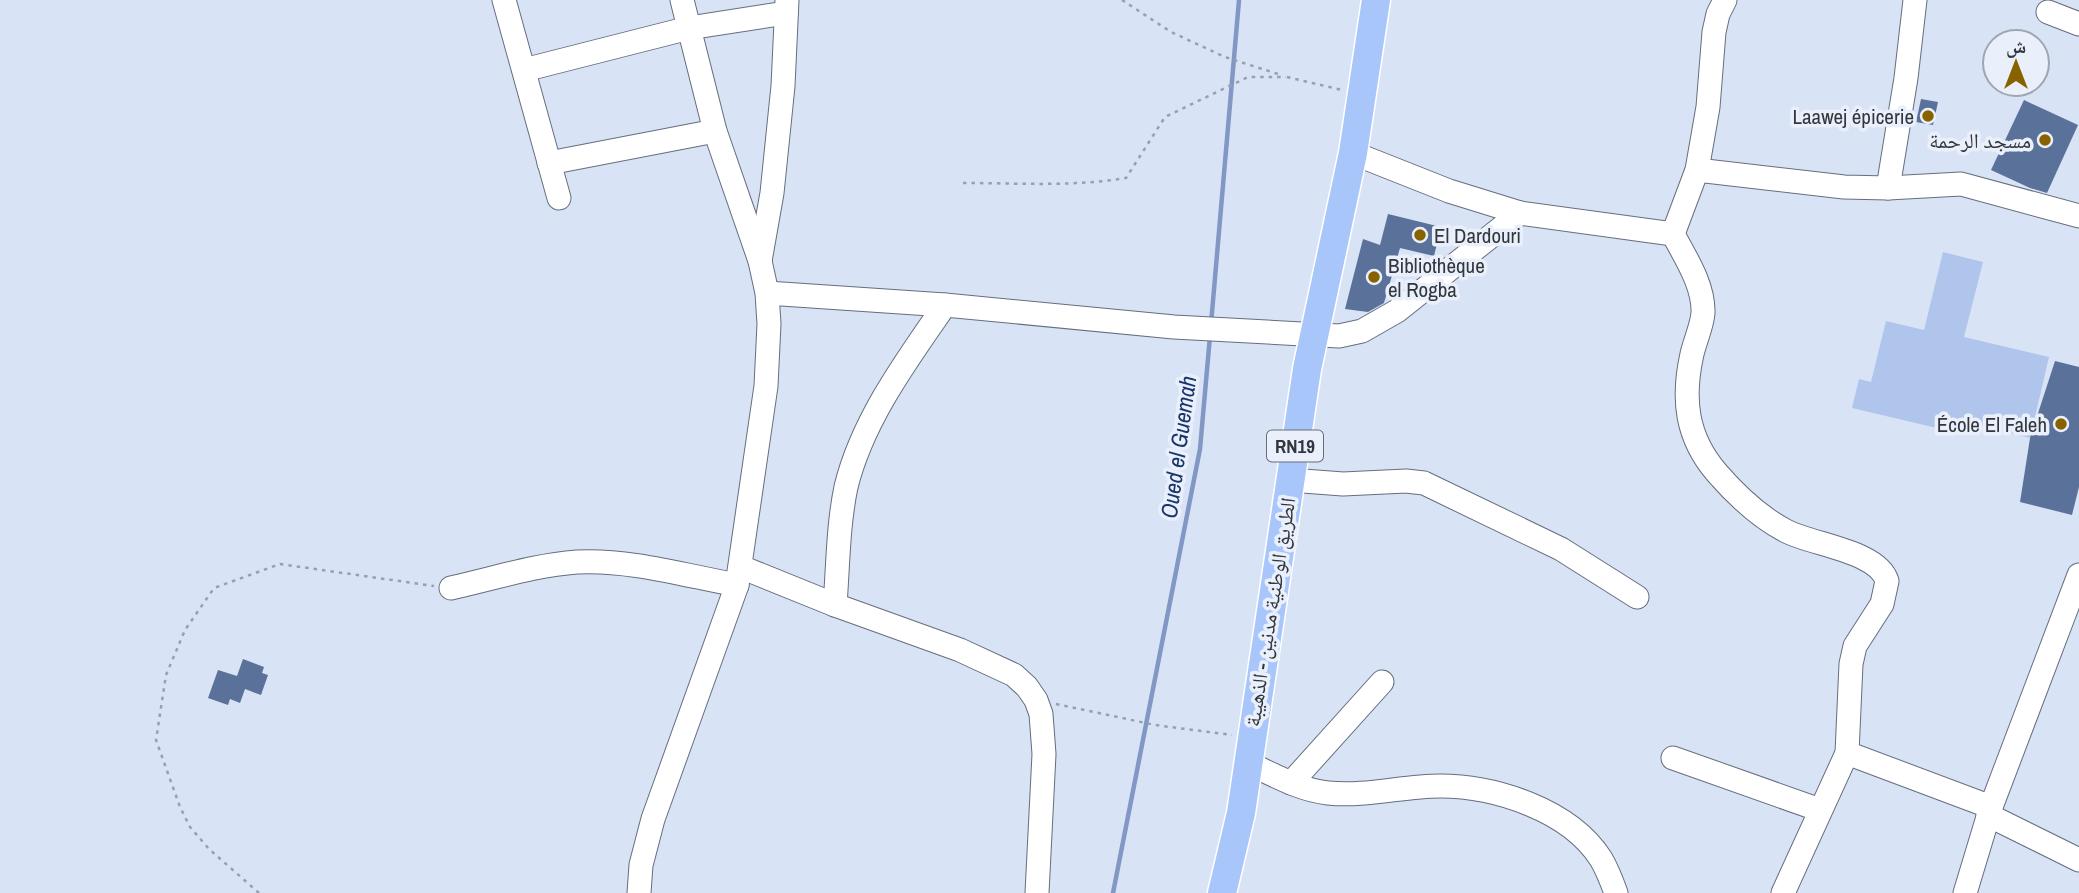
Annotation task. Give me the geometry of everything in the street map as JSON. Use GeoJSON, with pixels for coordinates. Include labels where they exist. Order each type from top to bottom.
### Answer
{"type":"FeatureCollection","features":[{"type":"Feature","properties":{"kind":"main road","name":"الطريق الوطنية مدنين - الذهيبة"},"geometry":{"type":"LineString","coordinates":[[1224,891],[1239,826],[1314,336],[1353,153],[1376,0]]}},
{"type":"Feature","properties":{"kind":"street"},"geometry":{"type":"LineString","coordinates":[[504,0],[559,198]]}},
{"type":"Feature","properties":{"kind":"street"},"geometry":{"type":"LineString","coordinates":[[639,893],[641,865],[653,818],[739,576],[766,386],[769,324],[767,293],[760,261],[715,131],[682,0]]}},
{"type":"Feature","properties":{"kind":"street"},"geometry":{"type":"LineString","coordinates":[[1725,0],[1714,32],[1708,107],[1698,170],[1673,234],[1701,297],[1703,314],[1690,362],[1686,400],[1690,425],[1703,453],[1716,471],[1759,514],[1788,532],[1880,568],[1885,575],[1887,590],[1882,604],[1855,646],[1851,664],[1847,753],[1783,893]]}},
{"type":"Feature","properties":{"kind":"street"},"geometry":{"type":"LineString","coordinates":[[1888,188],[1906,78],[1915,0]]}},
{"type":"Feature","properties":{"kind":"street"},"geometry":{"type":"LineString","coordinates":[[524,70],[786,6],[783,86],[772,193],[760,261]]}},
{"type":"Feature","properties":{"kind":"street"},"geometry":{"type":"LineString","coordinates":[[2048,12],[2079,24]]}},
{"type":"Feature","properties":{"kind":"street"},"geometry":{"type":"LineString","coordinates":[[549,163],[715,131]]}},
{"type":"Feature","properties":{"kind":"street"},"geometry":{"type":"LineString","coordinates":[[1353,153],[1448,191],[1520,213],[1673,234]]}},
{"type":"Feature","properties":{"kind":"street"},"geometry":{"type":"LineString","coordinates":[[1698,170],[1788,182],[1888,188],[1961,184],[2079,216]]}},
{"type":"Feature","properties":{"kind":"street"},"geometry":{"type":"LineString","coordinates":[[767,293],[945,305],[1094,321],[1314,336],[1350,335],[1376,324],[1396,311],[1520,213]]}},
{"type":"Feature","properties":{"kind":"street"},"geometry":{"type":"LineString","coordinates":[[835,605],[843,509],[855,458],[879,407],[945,305]]}},
{"type":"Feature","properties":{"kind":"street"},"geometry":{"type":"LineString","coordinates":[[1290,480],[1343,484],[1406,481],[1424,483],[1561,549],[1637,597]]}},
{"type":"Feature","properties":{"kind":"street"},"geometry":{"type":"LineString","coordinates":[[451,589],[580,562],[739,576],[835,605],[971,655],[1014,675],[1027,687],[1041,714],[1044,754],[1037,893]]}},
{"type":"Feature","properties":{"kind":"street"},"geometry":{"type":"LineString","coordinates":[[1965,893],[1989,811],[2079,575]]}},
{"type":"Feature","properties":{"kind":"street"},"geometry":{"type":"LineString","coordinates":[[1291,783],[1382,682]]}},
{"type":"Feature","properties":{"kind":"street"},"geometry":{"type":"LineString","coordinates":[[1847,753],[1989,811],[2079,860]]}},
{"type":"Feature","properties":{"kind":"street"},"geometry":{"type":"LineString","coordinates":[[1673,758],[1820,810]]}},
{"type":"Feature","properties":{"kind":"street"},"geometry":{"type":"LineString","coordinates":[[1248,763],[1291,783],[1325,793],[1359,795],[1438,786],[1509,795],[1575,831],[1601,859],[1616,893]]}},
{"type":"Feature","properties":{"kind":"path"},"geometry":{"type":"LineString","coordinates":[[1122,0],[1171,32],[1224,57],[1286,77],[1362,95]]}},
{"type":"Feature","properties":{"kind":"path"},"geometry":{"type":"LineString","coordinates":[[963,183],[1070,183],[1126,178],[1165,117],[1248,77],[1286,77]]}},
{"type":"Feature","properties":{"kind":"path"},"geometry":{"type":"LineString","coordinates":[[259,893],[217,857],[190,827],[156,740],[166,675],[186,630],[215,589],[281,564],[451,589]]}},
{"type":"Feature","properties":{"kind":"path"},"geometry":{"type":"LineString","coordinates":[[1036,700],[1186,730],[1227,735],[1251,734]]}},
{"type":"Feature","properties":{"kind":"shaded area"},"geometry":{"type":"Polygon","coordinates":[[[1943,252],[1983,262],[1964,337],[2049,357],[2030,438],[1945,417],[1941,429],[1852,408],[1859,379],[1871,382],[1886,321],[1924,330],[1943,252]]]}},
{"type":"Feature","properties":{"kind":"building"},"geometry":{"type":"Polygon","coordinates":[[[1921,99],[1938,102],[1933,125],[1916,122],[1921,99]]]}},
{"type":"Feature","properties":{"kind":"building"},"geometry":{"type":"Polygon","coordinates":[[[2024,100],[2078,125],[2047,193],[1991,170],[2024,100]]]}},
{"type":"Feature","properties":{"kind":"building"},"geometry":{"type":"Polygon","coordinates":[[[1388,214],[1441,227],[1434,256],[1400,248],[1384,303],[1368,312],[1345,309],[1363,239],[1380,245],[1388,214]]]}},
{"type":"Feature","properties":{"kind":"building"},"geometry":{"type":"Polygon","coordinates":[[[2055,361],[2079,367],[2079,487],[2072,515],[2020,502],[2030,438],[2055,361]]]}},
{"type":"Feature","properties":{"kind":"building"},"geometry":{"type":"Polygon","coordinates":[[[243,659],[264,667],[262,673],[268,675],[261,695],[245,689],[240,703],[230,699],[228,705],[208,698],[218,670],[237,676],[243,659]]]}},
{"type":"Feature","properties":{"kind":"waterway","name":"Oued el Guemah"},"geometry":{"type":"LineString","coordinates":[[1211,324],[1239,0]]}},
{"type":"Feature","properties":{"kind":"waterway","name":"Oued el Guemah"},"geometry":{"type":"LineString","coordinates":[[1113,893],[1200,449],[1210,336]]}},
{"type":"Feature","properties":{"kind":"place","name":"Laawej épicerie"},"geometry":{"type":"Point","coordinates":[1928,116]}},
{"type":"Feature","properties":{"kind":"place","name":"مسجد الرحمة"},"geometry":{"type":"Point","coordinates":[2045,140]}},
{"type":"Feature","properties":{"kind":"place","name":"El Dardouri"},"geometry":{"type":"Point","coordinates":[1420,235]}},
{"type":"Feature","properties":{"kind":"place","name":"Bibliothèque el Rogba"},"geometry":{"type":"Point","coordinates":[1374,277]}},
{"type":"Feature","properties":{"kind":"place","name":"École El Faleh"},"geometry":{"type":"Point","coordinates":[2061,424]}}]}
